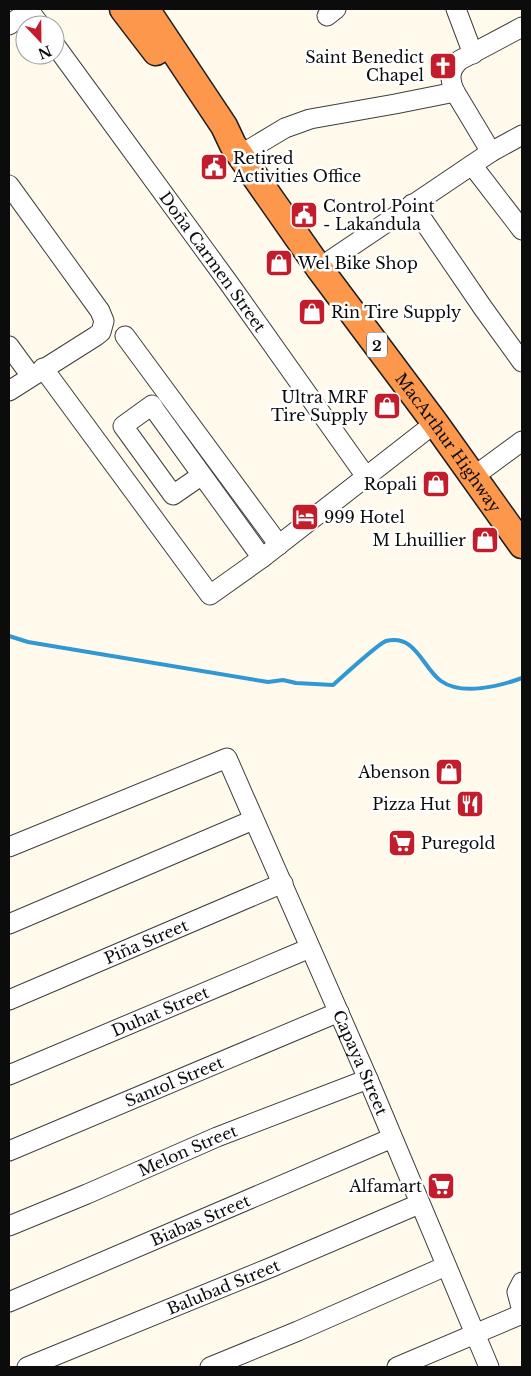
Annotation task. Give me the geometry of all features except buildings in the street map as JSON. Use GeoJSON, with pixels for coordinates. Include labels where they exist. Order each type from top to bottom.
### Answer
{"type":"FeatureCollection","features":[{"type":"Feature","properties":{"kind":"highway","name":"MacArthur Highway"},"geometry":{"type":"LineString","coordinates":[[123,9],[217,132],[236,150]]}},
{"type":"Feature","properties":{"kind":"highway","name":"MacArthur Highway"},"geometry":{"type":"LineString","coordinates":[[146,9],[224,126],[236,150],[522,545]]}},
{"type":"Feature","properties":{"kind":"street"},"geometry":{"type":"LineString","coordinates":[[456,9],[473,54]]}},
{"type":"Feature","properties":{"kind":"street"},"geometry":{"type":"LineString","coordinates":[[9,25],[32,13]]}},
{"type":"Feature","properties":{"kind":"street"},"geometry":{"type":"LineString","coordinates":[[491,152],[451,84],[452,71],[460,60],[522,28]]}},
{"type":"Feature","properties":{"kind":"street","name":"Doña Carmen Street"},"geometry":{"type":"LineString","coordinates":[[65,59],[231,286],[367,478]]}},
{"type":"Feature","properties":{"kind":"street"},"geometry":{"type":"LineString","coordinates":[[236,150],[310,119],[455,92]]}},
{"type":"Feature","properties":{"kind":"street"},"geometry":{"type":"LineString","coordinates":[[320,268],[412,204],[491,152],[522,135]]}},
{"type":"Feature","properties":{"kind":"street"},"geometry":{"type":"LineString","coordinates":[[472,165],[522,230]]}},
{"type":"Feature","properties":{"kind":"street"},"geometry":{"type":"LineString","coordinates":[[9,185],[100,311],[104,321],[100,332],[96,336],[9,391]]}},
{"type":"Feature","properties":{"kind":"street"},"geometry":{"type":"LineString","coordinates":[[412,204],[522,362]]}},
{"type":"Feature","properties":{"kind":"street"},"geometry":{"type":"LineString","coordinates":[[125,336],[279,545]]}},
{"type":"Feature","properties":{"kind":"street"},"geometry":{"type":"LineString","coordinates":[[9,346],[37,372],[210,595],[367,478],[435,423]]}},
{"type":"Feature","properties":{"kind":"street"},"geometry":{"type":"LineString","coordinates":[[202,475],[173,495],[123,426],[152,405],[262,558]]}},
{"type":"Feature","properties":{"kind":"street"},"geometry":{"type":"LineString","coordinates":[[473,477],[522,441]]}},
{"type":"Feature","properties":{"kind":"street","name":"Capaya Street"},"geometry":{"type":"LineString","coordinates":[[9,848],[227,758],[368,1079],[489,1367]]}},
{"type":"Feature","properties":{"kind":"street"},"geometry":{"type":"LineString","coordinates":[[9,924],[253,820]]}},
{"type":"Feature","properties":{"kind":"street","name":"Piña Street"},"geometry":{"type":"LineString","coordinates":[[9,1000],[283,883]]}},
{"type":"Feature","properties":{"kind":"street","name":"Duhat Street"},"geometry":{"type":"LineString","coordinates":[[9,1075],[310,948]]}},
{"type":"Feature","properties":{"kind":"street","name":"Santol Street"},"geometry":{"type":"LineString","coordinates":[[9,1150],[338,1012]]}},
{"type":"Feature","properties":{"kind":"street","name":"Melon Street"},"geometry":{"type":"LineString","coordinates":[[9,1226],[217,1137],[368,1079]]}},
{"type":"Feature","properties":{"kind":"street","name":"Biabas Street"},"geometry":{"type":"LineString","coordinates":[[9,1302],[392,1138]]}},
{"type":"Feature","properties":{"kind":"street","name":"Balubad Street"},"geometry":{"type":"LineString","coordinates":[[27,1367],[420,1204]]}},
{"type":"Feature","properties":{"kind":"street"},"geometry":{"type":"LineString","coordinates":[[210,1367],[298,1331],[446,1266]]}},
{"type":"Feature","properties":{"kind":"street"},"geometry":{"type":"LineString","coordinates":[[397,1367],[474,1335],[522,1312],[517,1292],[522,1282]]}},
{"type":"Feature","properties":{"kind":"waterway"},"geometry":{"type":"LineString","coordinates":[[9,636],[28,642],[268,682],[283,680],[296,683],[333,685],[382,643],[396,640],[405,642],[412,647],[434,675],[450,686],[470,689],[481,688],[522,678]]}},
{"type":"Feature","properties":{"kind":"place","name":"Saint Benedict Chapel"},"geometry":{"type":"Point","coordinates":[443,66]}},
{"type":"Feature","properties":{"kind":"place","name":"Retired Activities Office"},"geometry":{"type":"Point","coordinates":[214,167]}},
{"type":"Feature","properties":{"kind":"place","name":"Control Point - Lakandula"},"geometry":{"type":"Point","coordinates":[304,215]}},
{"type":"Feature","properties":{"kind":"place","name":"Wel Bike Shop"},"geometry":{"type":"Point","coordinates":[279,263]}},
{"type":"Feature","properties":{"kind":"place","name":"Rin Tire Supply"},"geometry":{"type":"Point","coordinates":[312,312]}},
{"type":"Feature","properties":{"kind":"place","name":"Ultra MRF Tire Supply"},"geometry":{"type":"Point","coordinates":[387,406]}},
{"type":"Feature","properties":{"kind":"place","name":"Ropali"},"geometry":{"type":"Point","coordinates":[436,484]}},
{"type":"Feature","properties":{"kind":"place","name":"999 Hotel"},"geometry":{"type":"Point","coordinates":[305,517]}},
{"type":"Feature","properties":{"kind":"place","name":"M Lhuillier"},"geometry":{"type":"Point","coordinates":[485,540]}},
{"type":"Feature","properties":{"kind":"place","name":"Abenson"},"geometry":{"type":"Point","coordinates":[449,772]}},
{"type":"Feature","properties":{"kind":"place","name":"Pizza Hut"},"geometry":{"type":"Point","coordinates":[470,804]}},
{"type":"Feature","properties":{"kind":"place","name":"Puregold"},"geometry":{"type":"Point","coordinates":[402,843]}},
{"type":"Feature","properties":{"kind":"place","name":"Alfamart"},"geometry":{"type":"Point","coordinates":[441,1186]}}]}
